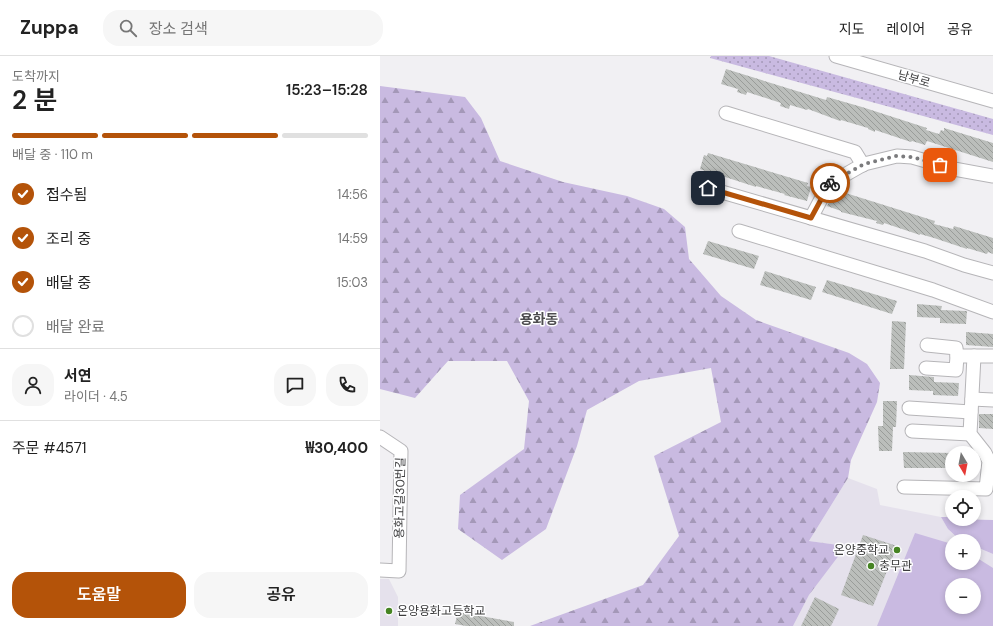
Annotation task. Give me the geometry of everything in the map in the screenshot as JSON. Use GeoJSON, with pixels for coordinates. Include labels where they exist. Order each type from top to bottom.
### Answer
{"type":"FeatureCollection","features":[{"type":"Feature","properties":{"kind":"street","name":"남부로"},"geometry":{"type":"LineString","coordinates":[[836,56],[993,101]]}},
{"type":"Feature","properties":{"kind":"street"},"geometry":{"type":"LineString","coordinates":[[726,114],[855,152],[863,165]]}},
{"type":"Feature","properties":{"kind":"street"},"geometry":{"type":"LineString","coordinates":[[811,218],[829,184],[863,165],[896,156],[912,157],[954,169],[993,176]]}},
{"type":"Feature","properties":{"kind":"street"},"geometry":{"type":"LineString","coordinates":[[708,188],[925,251],[964,265],[993,273]]}},
{"type":"Feature","properties":{"kind":"street"},"geometry":{"type":"LineString","coordinates":[[739,231],[932,290],[993,312]]}},
{"type":"Feature","properties":{"kind":"street"},"geometry":{"type":"LineString","coordinates":[[926,368],[956,370],[956,348],[927,345]]}},
{"type":"Feature","properties":{"kind":"street"},"geometry":{"type":"LineString","coordinates":[[956,356],[993,356]]}},
{"type":"Feature","properties":{"kind":"street"},"geometry":{"type":"LineString","coordinates":[[970,434],[974,356]]}},
{"type":"Feature","properties":{"kind":"street"},"geometry":{"type":"LineString","coordinates":[[909,408],[972,406],[993,400]]}},
{"type":"Feature","properties":{"kind":"street"},"geometry":{"type":"LineString","coordinates":[[904,487],[986,489],[990,472],[987,448],[970,434],[912,431]]}},
{"type":"Feature","properties":{"kind":"street","name":"용화고길30번길"},"geometry":{"type":"LineString","coordinates":[[380,437],[400,451],[399,571],[380,570]]}},
{"type":"Feature","properties":{"kind":"shaded area","name":"온양중학교"},"geometry":{"type":"Polygon","coordinates":[[[848,478],[877,489],[880,505],[941,517],[945,526],[953,534],[945,534],[945,570],[981,570],[981,549],[993,554],[993,626],[793,626],[809,595],[845,546],[809,541],[848,478]]]}},
{"type":"Feature","properties":{"kind":"shaded area","name":"온양용화고등학교"},"geometry":{"type":"Polygon","coordinates":[[[380,579],[389,579],[398,597],[398,626],[380,626],[380,579]]]}},
{"type":"Feature","properties":{"kind":"green space"},"geometry":{"type":"Polygon","coordinates":[[[711,56],[769,56],[993,119],[993,135],[710,58],[711,56]]]}},
{"type":"Feature","properties":{"kind":"green space"},"geometry":{"type":"Polygon","coordinates":[[[380,86],[465,97],[481,118],[500,161],[563,182],[627,196],[664,209],[685,227],[689,259],[721,296],[756,320],[849,353],[867,364],[880,383],[877,402],[851,460],[848,478],[809,541],[846,546],[809,595],[793,626],[530,626],[643,585],[679,536],[654,456],[721,422],[711,368],[639,381],[587,410],[577,446],[546,529],[502,560],[458,529],[460,495],[524,449],[529,401],[507,361],[448,361],[415,398],[380,389],[380,86]]]}},
{"type":"Feature","properties":{"kind":"green space"},"geometry":{"type":"Polygon","coordinates":[[[941,517],[945,517],[945,524],[941,517]]]}},
{"type":"Feature","properties":{"kind":"green space"},"geometry":{"type":"Polygon","coordinates":[[[981,520],[993,520],[993,554],[981,549],[981,534],[953,534],[946,526],[981,526],[981,520]]]}},
{"type":"Feature","properties":{"kind":"green space"},"geometry":{"type":"Polygon","coordinates":[[[915,533],[945,542],[945,570],[981,570],[981,560],[993,568],[993,626],[877,626],[915,533]]]}},
{"type":"Feature","properties":{"kind":"building"},"geometry":{"type":"Polygon","coordinates":[[[726,69],[826,100],[827,97],[862,107],[927,128],[926,130],[939,134],[941,130],[944,131],[944,128],[993,143],[993,162],[927,141],[925,145],[911,142],[875,130],[875,132],[868,128],[841,120],[840,121],[808,109],[790,105],[789,109],[780,106],[781,103],[747,92],[746,95],[737,92],[738,89],[721,84],[726,69]]]}},
{"type":"Feature","properties":{"kind":"building"},"geometry":{"type":"Polygon","coordinates":[[[708,153],[808,183],[807,186],[811,187],[807,201],[722,176],[721,177],[700,169],[704,155],[707,156],[708,153]]]}},
{"type":"Feature","properties":{"kind":"building"},"geometry":{"type":"Polygon","coordinates":[[[836,190],[935,221],[934,224],[953,229],[954,226],[993,238],[993,254],[967,249],[884,223],[883,225],[876,223],[877,221],[841,212],[827,206],[836,190]]]}},
{"type":"Feature","properties":{"kind":"building"},"geometry":{"type":"Polygon","coordinates":[[[708,241],[759,256],[754,269],[703,254],[708,241]]]}},
{"type":"Feature","properties":{"kind":"building"},"geometry":{"type":"Polygon","coordinates":[[[765,271],[816,287],[811,300],[760,285],[765,271]]]}},
{"type":"Feature","properties":{"kind":"building"},"geometry":{"type":"Polygon","coordinates":[[[827,280],[897,301],[892,314],[822,292],[827,280]]]}},
{"type":"Feature","properties":{"kind":"building"},"geometry":{"type":"Polygon","coordinates":[[[917,304],[942,306],[941,310],[967,311],[966,324],[940,323],[940,318],[917,317],[917,304]]]}},
{"type":"Feature","properties":{"kind":"building"},"geometry":{"type":"Polygon","coordinates":[[[892,321],[906,322],[904,369],[890,369],[892,321]]]}},
{"type":"Feature","properties":{"kind":"building"},"geometry":{"type":"Polygon","coordinates":[[[966,332],[993,334],[993,347],[966,345],[966,332]]]}},
{"type":"Feature","properties":{"kind":"building"},"geometry":{"type":"Polygon","coordinates":[[[909,375],[934,377],[934,382],[959,383],[958,396],[933,395],[933,391],[909,390],[909,375]]]}},
{"type":"Feature","properties":{"kind":"building"},"geometry":{"type":"Polygon","coordinates":[[[883,401],[897,401],[896,427],[893,427],[892,451],[879,451],[878,426],[883,426],[883,401]]]}},
{"type":"Feature","properties":{"kind":"building"},"geometry":{"type":"Polygon","coordinates":[[[979,414],[993,414],[993,429],[979,428],[979,414]]]}},
{"type":"Feature","properties":{"kind":"building"},"geometry":{"type":"Polygon","coordinates":[[[903,452],[945,453],[945,468],[904,468],[903,452]]]}},
{"type":"Feature","properties":{"kind":"building","name":"충무관"},"geometry":{"type":"Polygon","coordinates":[[[863,535],[897,546],[873,606],[841,595],[863,535]]]}},
{"type":"Feature","properties":{"kind":"building"},"geometry":{"type":"Polygon","coordinates":[[[815,597],[839,609],[831,626],[801,626],[815,597]]]}},
{"type":"Feature","properties":{"kind":"building"},"geometry":{"type":"Polygon","coordinates":[[[458,612],[514,622],[514,626],[466,626],[455,624],[458,612]]]}},
{"type":"Feature","properties":{"kind":"way so far"},"geometry":{"type":"LineString","coordinates":[[830,183],[864,164],[896,156],[912,157],[940,165]]}},
{"type":"Feature","properties":{"kind":"place","name":"온양중학교"},"geometry":{"type":"Point","coordinates":[897,550]}},
{"type":"Feature","properties":{"kind":"place","name":"충무관"},"geometry":{"type":"Point","coordinates":[871,566]}},
{"type":"Feature","properties":{"kind":"place","name":"온양용화고등학교"},"geometry":{"type":"Point","coordinates":[389,611]}},
{"type":"Feature","properties":{"kind":"district","name":"용화동"},"geometry":{"type":"Point","coordinates":[539,319]}},
{"type":"Feature","properties":{"kind":"route"},"geometry":{"type":"LineString","coordinates":[[708,188],[811,218],[830,183]]}}]}
